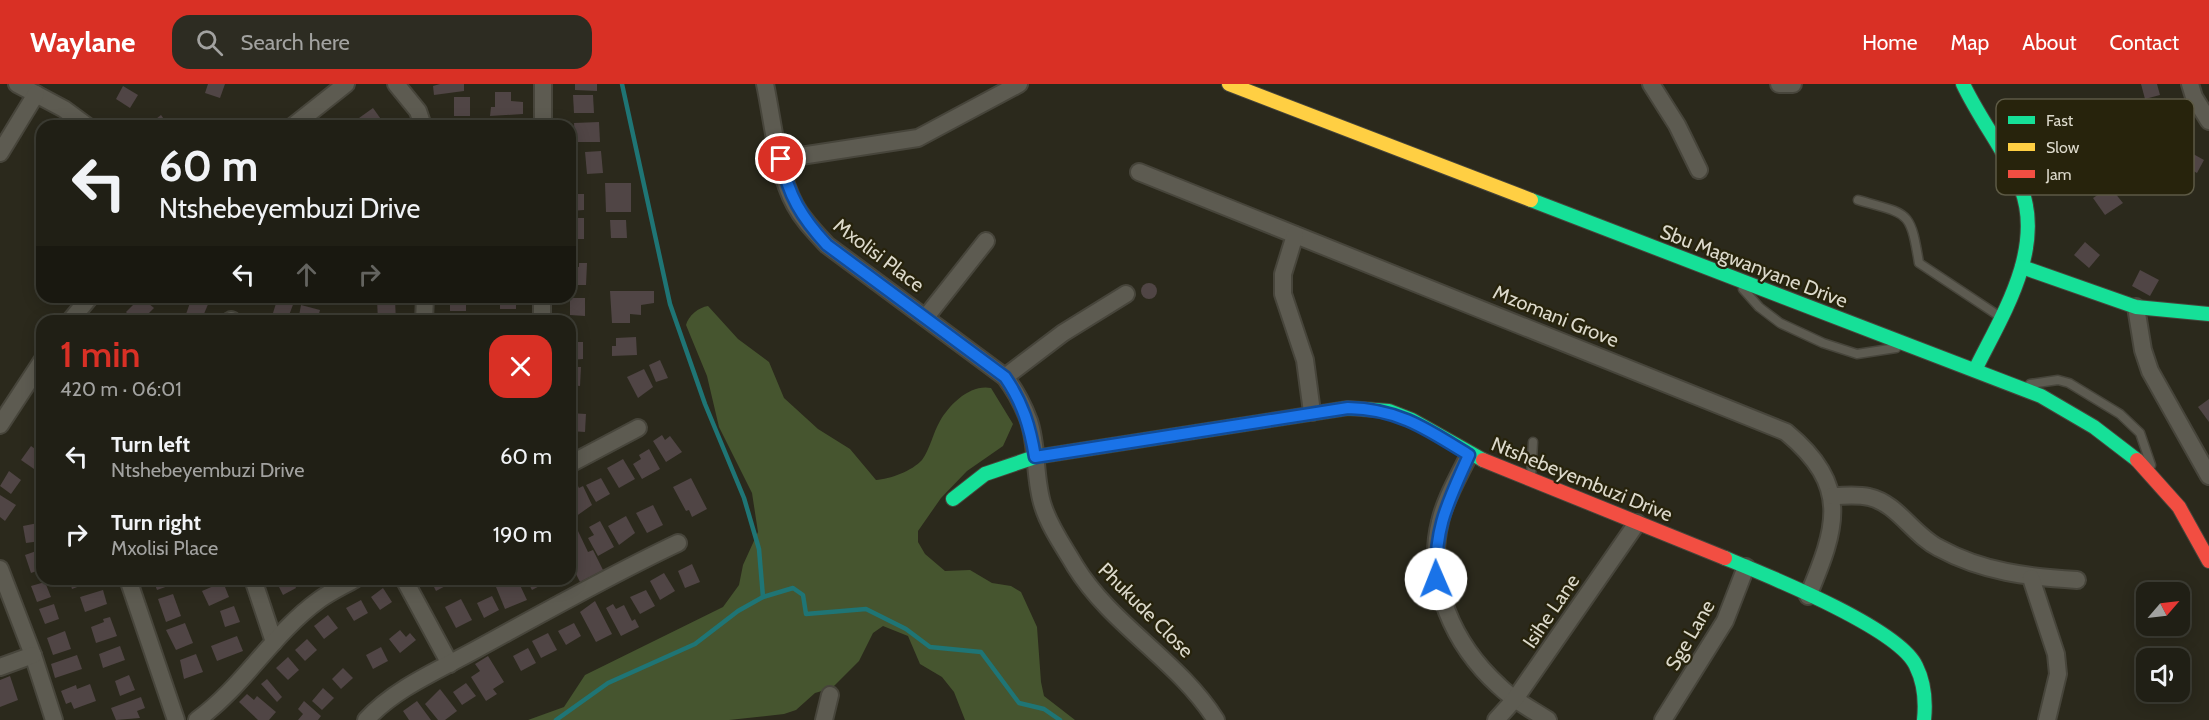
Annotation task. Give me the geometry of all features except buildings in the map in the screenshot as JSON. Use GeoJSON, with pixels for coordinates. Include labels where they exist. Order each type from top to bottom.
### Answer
{"type":"FeatureCollection","features":[{"type":"Feature","properties":{"kind":"street"},"geometry":{"type":"LineString","coordinates":[[17,84],[77,120]]}},
{"type":"Feature","properties":{"kind":"street"},"geometry":{"type":"LineString","coordinates":[[301,120],[346,84]]}},
{"type":"Feature","properties":{"kind":"street"},"geometry":{"type":"LineString","coordinates":[[396,84],[418,111],[421,120]]}},
{"type":"Feature","properties":{"kind":"street"},"geometry":{"type":"LineString","coordinates":[[543,84],[543,120]]}},
{"type":"Feature","properties":{"kind":"street","name":"Mxolisi Place"},"geometry":{"type":"LineString","coordinates":[[765,84],[781,159],[795,205],[827,245],[1005,377],[1017,394],[1029,422],[1035,457]]}},
{"type":"Feature","properties":{"kind":"street"},"geometry":{"type":"LineString","coordinates":[[781,159],[918,138],[1019,84]]}},
{"type":"Feature","properties":{"kind":"street","name":"Sbu Magwanyane Drive"},"geometry":{"type":"LineString","coordinates":[[1229,84],[1975,370],[2018,387],[2087,420],[2123,446],[2153,475],[2180,508],[2209,561]]}},
{"type":"Feature","properties":{"kind":"street"},"geometry":{"type":"LineString","coordinates":[[1651,84],[1677,125],[1700,170]]}},
{"type":"Feature","properties":{"kind":"street"},"geometry":{"type":"LineString","coordinates":[[1779,84],[1793,84]]}},
{"type":"Feature","properties":{"kind":"street"},"geometry":{"type":"LineString","coordinates":[[1963,84],[1996,144]]}},
{"type":"Feature","properties":{"kind":"street"},"geometry":{"type":"LineString","coordinates":[[2190,84],[2194,97],[2209,121]]}},
{"type":"Feature","properties":{"kind":"street"},"geometry":{"type":"LineString","coordinates":[[0,153],[36,94]]}},
{"type":"Feature","properties":{"kind":"street","name":"Mzomani Grove"},"geometry":{"type":"LineString","coordinates":[[1139,172],[1786,432],[1806,448],[1824,474],[1832,496],[1833,520],[1827,550],[1808,596]]}},
{"type":"Feature","properties":{"kind":"street"},"geometry":{"type":"LineString","coordinates":[[1975,370],[2022,267],[2027,213],[2022,195]]}},
{"type":"Feature","properties":{"kind":"street"},"geometry":{"type":"LineString","coordinates":[[1295,235],[1283,274],[1283,294],[1305,360],[1312,412]]}},
{"type":"Feature","properties":{"kind":"street","name":"Mxolisi Place"},"geometry":{"type":"LineString","coordinates":[[926,317],[986,241]]}},
{"type":"Feature","properties":{"kind":"street"},"geometry":{"type":"LineString","coordinates":[[2022,267],[2136,307],[2209,314]]}},
{"type":"Feature","properties":{"kind":"street"},"geometry":{"type":"LineString","coordinates":[[1005,377],[1063,333],[1126,294]]}},
{"type":"Feature","properties":{"kind":"street"},"geometry":{"type":"LineString","coordinates":[[75,315],[85,303]]}},
{"type":"Feature","properties":{"kind":"street"},"geometry":{"type":"LineString","coordinates":[[2136,307],[2143,350],[2150,371],[2209,476]]}},
{"type":"Feature","properties":{"kind":"street"},"geometry":{"type":"LineString","coordinates":[[0,425],[36,370]]}},
{"type":"Feature","properties":{"kind":"street","name":"Ntshebeyembuzi Drive"},"geometry":{"type":"LineString","coordinates":[[953,499],[985,474],[1035,457],[1312,412],[1348,408],[1389,411],[1412,420],[1469,455],[1746,567],[1871,626],[1905,651],[1922,679],[1926,698],[1924,720]]}},
{"type":"Feature","properties":{"kind":"street"},"geometry":{"type":"LineString","coordinates":[[576,461],[638,428]]}},
{"type":"Feature","properties":{"kind":"street"},"geometry":{"type":"LineString","coordinates":[[1469,455],[1440,520],[1435,550],[1436,579],[1456,632],[1481,667],[1515,699],[1548,720]]}},
{"type":"Feature","properties":{"kind":"street","name":"Phukude Close"},"geometry":{"type":"LineString","coordinates":[[1035,457],[1042,505],[1050,523],[1090,588],[1191,686],[1216,720]]}},
{"type":"Feature","properties":{"kind":"street"},"geometry":{"type":"LineString","coordinates":[[1832,496],[1871,497],[1896,512],[1930,544],[1991,570],[2031,578],[2077,580]]}},
{"type":"Feature","properties":{"kind":"street","name":"Isihe Lane"},"geometry":{"type":"LineString","coordinates":[[1496,720],[1515,699],[1637,523]]}},
{"type":"Feature","properties":{"kind":"street"},"geometry":{"type":"LineString","coordinates":[[366,720],[399,692],[589,588],[678,543]]}},
{"type":"Feature","properties":{"kind":"street","name":"Sge Lane"},"geometry":{"type":"LineString","coordinates":[[1663,720],[1725,621],[1746,567]]}},
{"type":"Feature","properties":{"kind":"street"},"geometry":{"type":"LineString","coordinates":[[0,569],[33,655],[54,720]]}},
{"type":"Feature","properties":{"kind":"street"},"geometry":{"type":"LineString","coordinates":[[2031,578],[2056,654],[2058,674],[2047,720]]}},
{"type":"Feature","properties":{"kind":"street"},"geometry":{"type":"LineString","coordinates":[[130,585],[176,720]]}},
{"type":"Feature","properties":{"kind":"street"},"geometry":{"type":"LineString","coordinates":[[255,585],[274,642]]}},
{"type":"Feature","properties":{"kind":"street"},"geometry":{"type":"LineString","coordinates":[[197,720],[239,684],[274,642],[320,599],[344,585]]}},
{"type":"Feature","properties":{"kind":"street"},"geometry":{"type":"LineString","coordinates":[[407,585],[450,664]]}},
{"type":"Feature","properties":{"kind":"street"},"geometry":{"type":"LineString","coordinates":[[0,667],[33,655]]}},
{"type":"Feature","properties":{"kind":"street"},"geometry":{"type":"LineString","coordinates":[[824,720],[830,695]]}},
{"type":"Feature","properties":{"kind":"lane"},"geometry":{"type":"LineString","coordinates":[[1858,200],[1901,213],[1912,225],[1919,263],[1999,316]]}},
{"type":"Feature","properties":{"kind":"lane"},"geometry":{"type":"LineString","coordinates":[[1734,279],[1758,307],[1780,323],[1823,343],[1857,354],[1911,346]]}},
{"type":"Feature","properties":{"kind":"lane"},"geometry":{"type":"LineString","coordinates":[[2018,387],[2058,380],[2069,383],[2120,414],[2140,433],[2148,451],[2153,475]]}},
{"type":"Feature","properties":{"kind":"lane"},"geometry":{"type":"LineString","coordinates":[[1531,480],[1533,442]]}},
{"type":"Feature","properties":{"kind":"green space"},"geometry":{"type":"Polygon","coordinates":[[[708,306],[738,339],[769,362],[784,398],[818,429],[850,449],[876,480],[900,474],[918,464],[925,456],[940,421],[949,408],[968,392],[991,388],[1013,424],[1003,446],[967,471],[941,498],[918,531],[918,542],[925,554],[945,571],[970,570],[992,583],[1011,586],[1021,592],[1037,627],[1044,696],[1075,720],[965,720],[954,692],[942,677],[920,664],[908,636],[883,626],[873,633],[859,661],[832,688],[815,693],[796,710],[784,714],[729,720],[528,720],[564,707],[585,675],[723,607],[739,585],[743,565],[758,532],[752,493],[719,427],[707,376],[686,325],[694,312],[708,306]]]}},
{"type":"Feature","properties":{"kind":"waterway"},"geometry":{"type":"LineString","coordinates":[[622,84],[670,304],[705,404],[744,498],[759,549],[763,597]]}},
{"type":"Feature","properties":{"kind":"waterway"},"geometry":{"type":"LineString","coordinates":[[556,720],[608,683],[695,644],[738,611],[763,597],[793,588],[803,595],[806,614],[866,609],[906,629],[930,647],[981,652],[1019,703],[1044,709],[1060,720]]}},
{"type":"Feature","properties":{"kind":"traffic: fast"},"geometry":{"type":"LineString","coordinates":[[1963,84],[1996,141]]}},
{"type":"Feature","properties":{"kind":"traffic: fast"},"geometry":{"type":"LineString","coordinates":[[1975,370],[2007,305],[2024,259],[2028,235],[2027,211],[2023,195]]}},
{"type":"Feature","properties":{"kind":"traffic: fast"},"geometry":{"type":"LineString","coordinates":[[1531,200],[2041,396],[2094,427],[2137,460]]}},
{"type":"Feature","properties":{"kind":"traffic: fast"},"geometry":{"type":"LineString","coordinates":[[2022,267],[2136,307],[2209,314]]}},
{"type":"Feature","properties":{"kind":"traffic: fast"},"geometry":{"type":"LineString","coordinates":[[953,499],[985,474],[1035,457],[1348,408],[1389,411],[1412,420],[1483,460]]}},
{"type":"Feature","properties":{"kind":"traffic: fast"},"geometry":{"type":"LineString","coordinates":[[1725,558],[1830,604],[1885,635],[1905,651],[1916,666],[1923,686],[1924,720]]}},
{"type":"Feature","properties":{"kind":"traffic: slow"},"geometry":{"type":"LineString","coordinates":[[1229,84],[1531,200]]}},
{"type":"Feature","properties":{"kind":"traffic: jam"},"geometry":{"type":"LineString","coordinates":[[1483,460],[1725,558]]}},
{"type":"Feature","properties":{"kind":"traffic: jam"},"geometry":{"type":"LineString","coordinates":[[2137,460],[2179,507],[2209,561]]}},
{"type":"Feature","properties":{"kind":"route"},"geometry":{"type":"LineString","coordinates":[[781,159],[795,205],[805,221],[827,245],[1005,377],[1017,394],[1029,422],[1035,457],[1348,408],[1389,411],[1412,420],[1469,455],[1440,520],[1435,550],[1436,579]]}}]}
